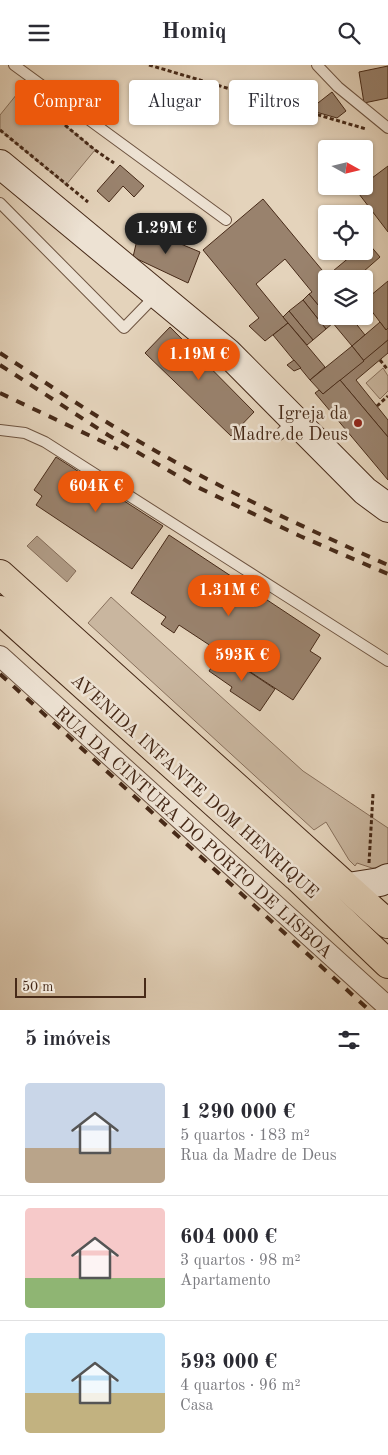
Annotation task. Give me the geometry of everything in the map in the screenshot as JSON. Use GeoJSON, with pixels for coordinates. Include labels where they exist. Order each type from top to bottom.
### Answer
{"type":"FeatureCollection","features":[{"type":"Feature","properties":{"kind":"main road","name":"AVENIDA INFANTE DOM HENRIQUE"},"geometry":{"type":"LineString","coordinates":[[0,574],[348,887],[385,916]]}},
{"type":"Feature","properties":{"kind":"main road","name":"AVENIDA INFANTE DOM HENRIQUE"},"geometry":{"type":"LineString","coordinates":[[0,610],[378,950]]}},
{"type":"Feature","properties":{"kind":"main road"},"geometry":{"type":"LineString","coordinates":[[378,950],[385,916]]}},
{"type":"Feature","properties":{"kind":"street"},"geometry":{"type":"LineString","coordinates":[[0,165],[228,353],[286,428],[388,508]]}},
{"type":"Feature","properties":{"kind":"street","name":"RUA DA CINTURA DO PORTO DE LISBOA"},"geometry":{"type":"LineString","coordinates":[[0,656],[388,1007]]}},
{"type":"Feature","properties":{"kind":"street"},"geometry":{"type":"LineString","coordinates":[[348,887],[384,880]]}},
{"type":"Feature","properties":{"kind":"lane"},"geometry":{"type":"LineString","coordinates":[[14,65],[226,220]]}},
{"type":"Feature","properties":{"kind":"lane"},"geometry":{"type":"LineString","coordinates":[[317,65],[338,87],[388,128]]}},
{"type":"Feature","properties":{"kind":"lane"},"geometry":{"type":"LineString","coordinates":[[0,203],[124,328],[157,295]]}},
{"type":"Feature","properties":{"kind":"lane"},"geometry":{"type":"LineString","coordinates":[[0,430],[25,433],[46,442],[388,661]]}},
{"type":"Feature","properties":{"kind":"path"},"geometry":{"type":"LineString","coordinates":[[149,65],[369,130]]}},
{"type":"Feature","properties":{"kind":"path"},"geometry":{"type":"LineString","coordinates":[[65,125],[114,163]]}},
{"type":"Feature","properties":{"kind":"path"},"geometry":{"type":"LineString","coordinates":[[0,130],[88,202]]}},
{"type":"Feature","properties":{"kind":"path"},"geometry":{"type":"LineString","coordinates":[[380,360],[388,370]]}},
{"type":"Feature","properties":{"kind":"path"},"geometry":{"type":"LineString","coordinates":[[377,406],[388,396]]}},
{"type":"Feature","properties":{"kind":"path"},"geometry":{"type":"LineString","coordinates":[[373,794],[369,870],[376,871],[384,880]]}},
{"type":"Feature","properties":{"kind":"shaded area"},"geometry":{"type":"Polygon","coordinates":[[[15,96],[15,125],[65,125],[95,150],[66,185],[0,130],[0,115],[15,96]]]}},
{"type":"Feature","properties":{"kind":"shaded area"},"geometry":{"type":"Polygon","coordinates":[[[383,368],[388,376],[388,391],[380,399],[366,383],[383,368]]]}},
{"type":"Feature","properties":{"kind":"shaded area"},"geometry":{"type":"Polygon","coordinates":[[[37,536],[76,571],[67,582],[27,546],[37,536]]]}},
{"type":"Feature","properties":{"kind":"shaded area"},"geometry":{"type":"Polygon","coordinates":[[[111,597],[303,771],[388,828],[388,867],[372,868],[357,863],[355,866],[349,860],[326,822],[314,830],[88,623],[111,597]]]}},
{"type":"Feature","properties":{"kind":"building"},"geometry":{"type":"Polygon","coordinates":[[[388,66],[388,98],[364,103],[359,72],[388,66]]]}},
{"type":"Feature","properties":{"kind":"building"},"geometry":{"type":"Polygon","coordinates":[[[332,92],[346,111],[337,118],[318,113],[318,103],[332,92]]]}},
{"type":"Feature","properties":{"kind":"building"},"geometry":{"type":"Polygon","coordinates":[[[120,165],[144,186],[134,197],[123,186],[109,202],[97,191],[120,165]]]}},
{"type":"Feature","properties":{"kind":"building"},"geometry":{"type":"Polygon","coordinates":[[[388,166],[388,232],[373,212],[373,205],[367,205],[360,195],[373,195],[373,177],[388,166]]]}},
{"type":"Feature","properties":{"kind":"building"},"geometry":{"type":"Polygon","coordinates":[[[263,199],[322,270],[318,270],[318,305],[309,294],[312,292],[285,259],[256,284],[288,323],[265,341],[249,326],[259,318],[203,250],[263,199]]]}},
{"type":"Feature","properties":{"kind":"building"},"geometry":{"type":"Polygon","coordinates":[[[140,227],[200,252],[188,283],[133,257],[140,227]]]}},
{"type":"Feature","properties":{"kind":"building"},"geometry":{"type":"Polygon","coordinates":[[[373,249],[380,257],[365,270],[334,270],[346,260],[373,260],[373,249]]]}},
{"type":"Feature","properties":{"kind":"building"},"geometry":{"type":"Polygon","coordinates":[[[388,281],[388,328],[386,330],[373,313],[373,294],[388,281]]]}},
{"type":"Feature","properties":{"kind":"building"},"geometry":{"type":"Polygon","coordinates":[[[309,294],[318,305],[318,319],[303,300],[309,294]]]}},
{"type":"Feature","properties":{"kind":"building"},"geometry":{"type":"Polygon","coordinates":[[[303,300],[318,319],[318,325],[323,325],[326,329],[313,340],[289,311],[303,300]]]}},
{"type":"Feature","properties":{"kind":"building"},"geometry":{"type":"Polygon","coordinates":[[[289,311],[313,340],[307,345],[283,317],[289,311]]]}},
{"type":"Feature","properties":{"kind":"building"},"geometry":{"type":"Polygon","coordinates":[[[380,322],[386,330],[388,328],[388,340],[364,361],[352,346],[380,322]]]}},
{"type":"Feature","properties":{"kind":"building"},"geometry":{"type":"Polygon","coordinates":[[[288,323],[325,367],[310,380],[273,335],[288,323]]]}},
{"type":"Feature","properties":{"kind":"building"},"geometry":{"type":"Polygon","coordinates":[[[323,325],[331,325],[326,329],[323,325]]]}},
{"type":"Feature","properties":{"kind":"building"},"geometry":{"type":"Polygon","coordinates":[[[334,325],[357,325],[365,335],[352,346],[334,325]]]}},
{"type":"Feature","properties":{"kind":"building"},"geometry":{"type":"Polygon","coordinates":[[[170,327],[254,412],[231,436],[145,353],[170,327]]]}},
{"type":"Feature","properties":{"kind":"building"},"geometry":{"type":"Polygon","coordinates":[[[388,340],[388,353],[356,380],[388,420],[388,437],[340,380],[388,340]]]}},
{"type":"Feature","properties":{"kind":"building"},"geometry":{"type":"Polygon","coordinates":[[[352,346],[364,361],[323,394],[310,380],[352,346]]]}},
{"type":"Feature","properties":{"kind":"building"},"geometry":{"type":"Polygon","coordinates":[[[294,360],[301,368],[294,371],[287,365],[294,360]]]}},
{"type":"Feature","properties":{"kind":"building","name":"Igreja da Madre de Deus"},"geometry":{"type":"Polygon","coordinates":[[[340,380],[388,437],[388,480],[315,393],[319,390],[323,394],[340,380]]]}},
{"type":"Feature","properties":{"kind":"building"},"geometry":{"type":"Polygon","coordinates":[[[56,457],[163,526],[132,569],[36,505],[42,496],[34,490],[56,457]]]}},
{"type":"Feature","properties":{"kind":"building"},"geometry":{"type":"Polygon","coordinates":[[[169,535],[320,635],[310,651],[321,658],[293,700],[179,625],[174,633],[161,624],[166,617],[131,593],[169,535]]]}},
{"type":"Feature","properties":{"kind":"building"},"geometry":{"type":"Polygon","coordinates":[[[221,653],[275,689],[260,711],[230,691],[232,687],[209,671],[221,653]]]}},
{"type":"Feature","properties":{"kind":"railway"},"geometry":{"type":"LineString","coordinates":[[0,353],[103,420],[151,448],[285,518],[388,565]]}},
{"type":"Feature","properties":{"kind":"railway"},"geometry":{"type":"LineString","coordinates":[[0,365],[108,435],[195,486],[300,536],[388,574]]}},
{"type":"Feature","properties":{"kind":"railway"},"geometry":{"type":"LineString","coordinates":[[0,393],[118,449]]}},
{"type":"Feature","properties":{"kind":"railway"},"geometry":{"type":"LineString","coordinates":[[0,674],[369,1010]]}},
{"type":"Feature","properties":{"kind":"place","name":"Igreja da Madre de Deus"},"geometry":{"type":"Point","coordinates":[358,423]}}]}
